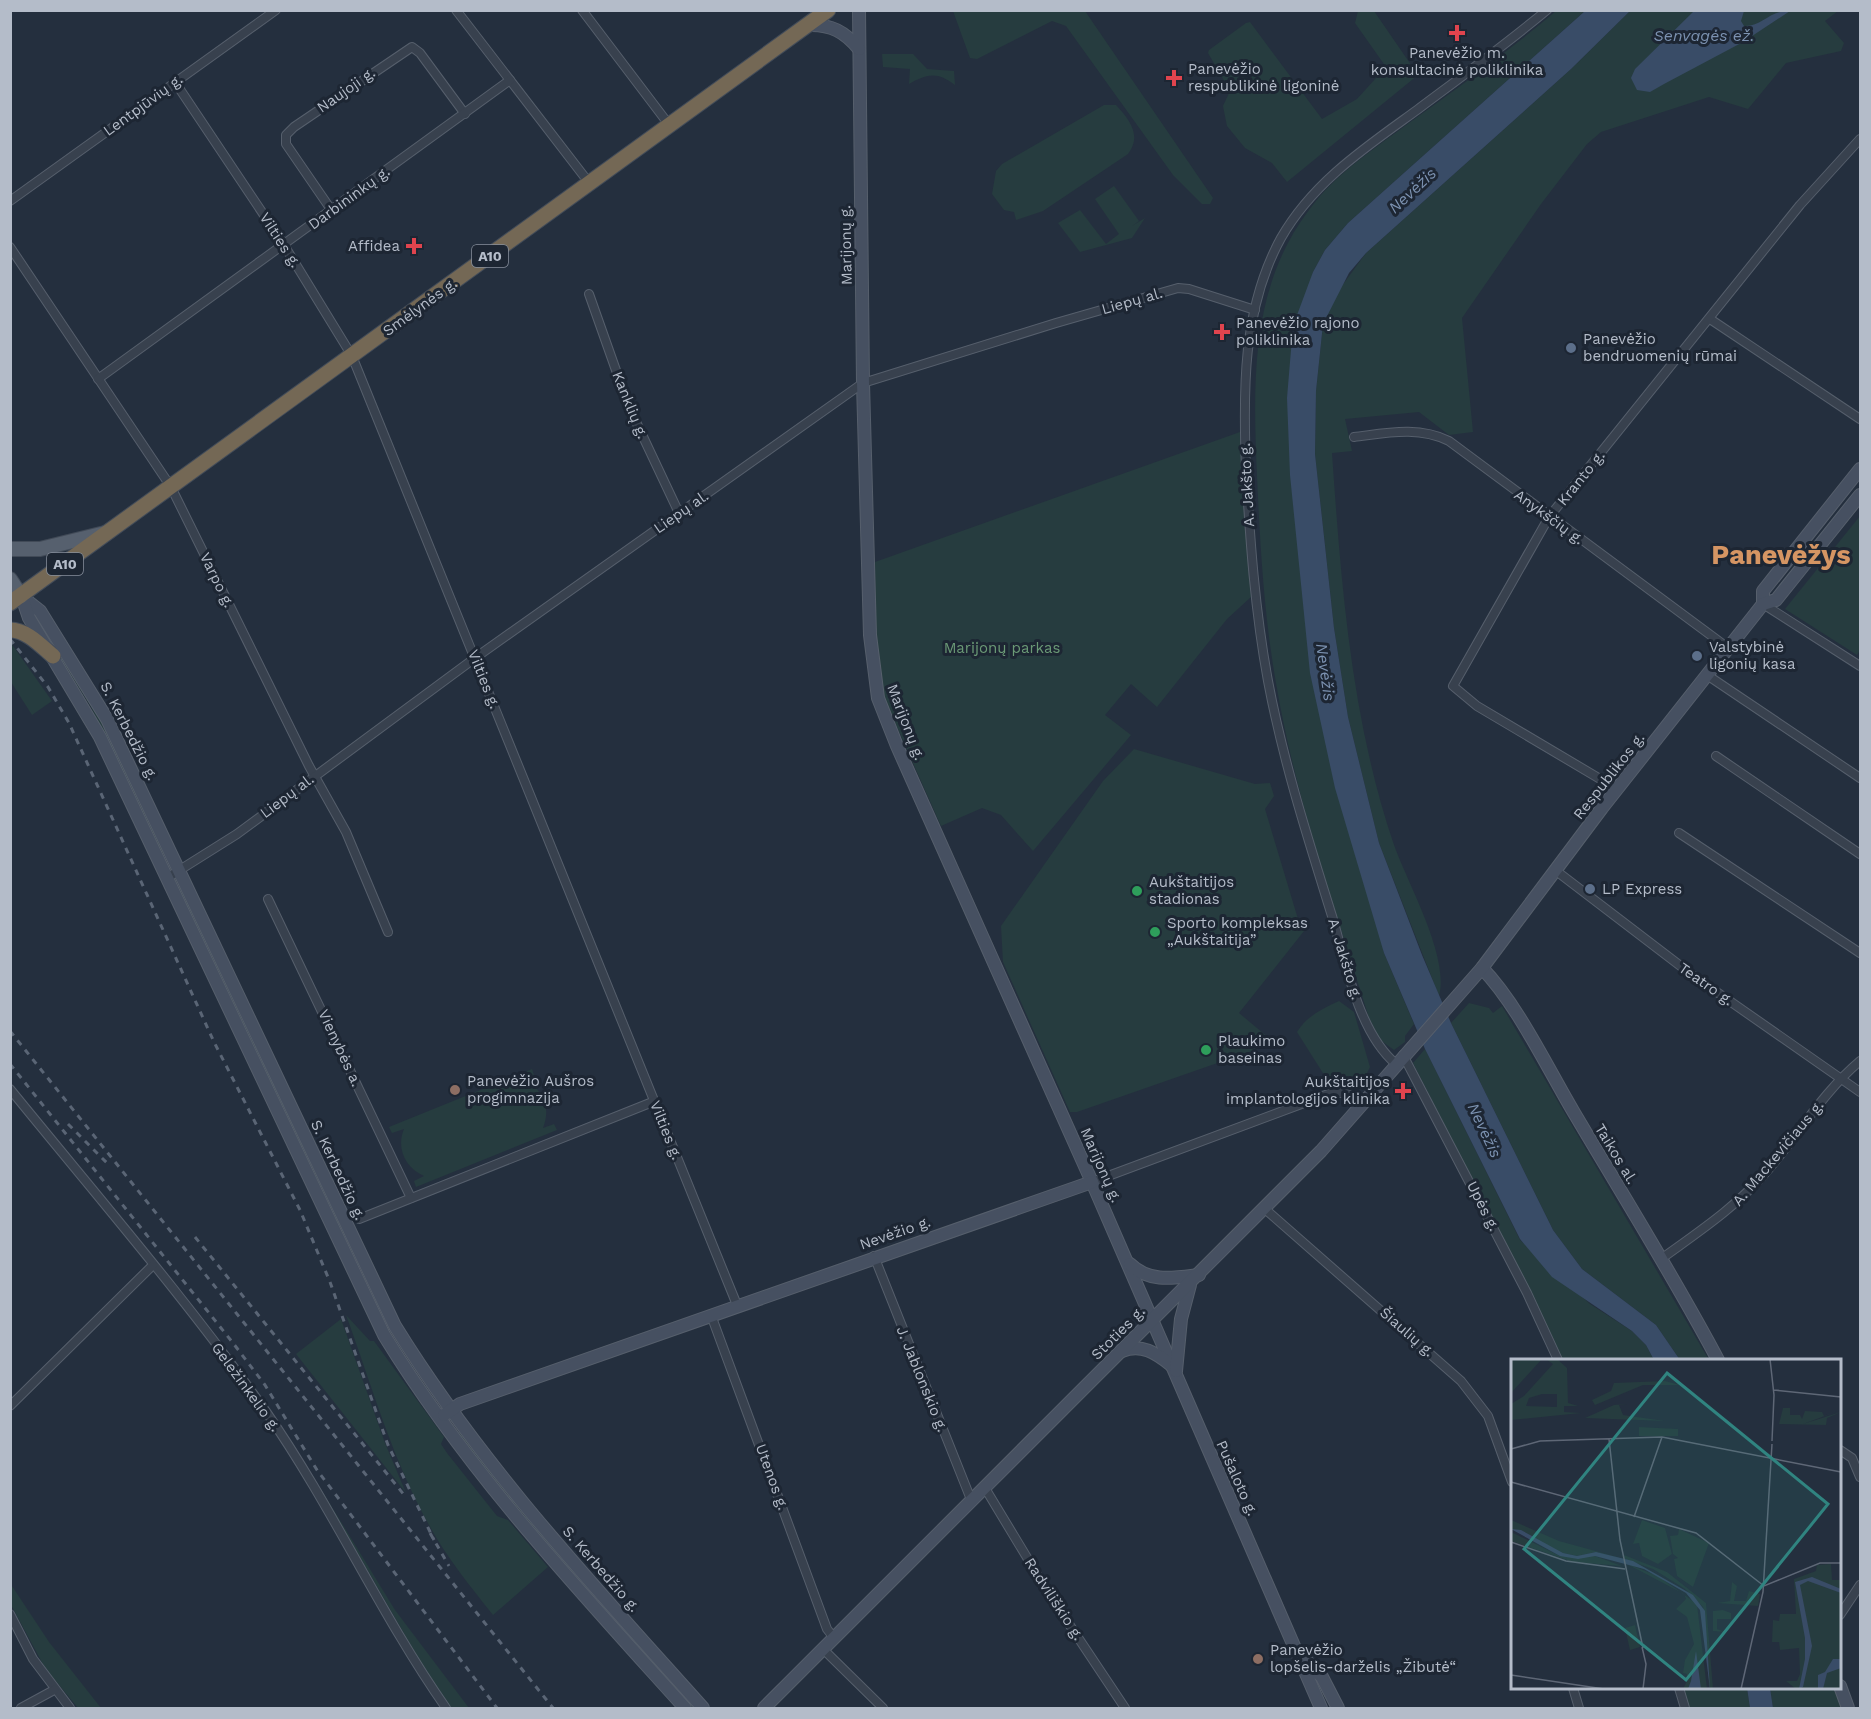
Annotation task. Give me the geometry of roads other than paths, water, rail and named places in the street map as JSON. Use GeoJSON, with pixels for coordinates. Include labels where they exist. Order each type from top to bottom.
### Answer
{"type":"FeatureCollection","features":[{"type":"Feature","properties":{"kind":"highway"},"geometry":{"type":"LineString","coordinates":[[808,26],[814,10]]}},
{"type":"Feature","properties":{"kind":"highway","name":"Smėlynės g."},"geometry":{"type":"LineString","coordinates":[[16,599],[828,10]]}},
{"type":"Feature","properties":{"kind":"highway"},"geometry":{"type":"LineString","coordinates":[[10,630],[21,632],[33,639],[53,656]]}},
{"type":"Feature","properties":{"kind":"main road","name":"Marijonų g."},"geometry":{"type":"LineString","coordinates":[[859,10],[863,383],[870,635],[878,698],[897,746],[1152,1320]]}},
{"type":"Feature","properties":{"kind":"main road"},"geometry":{"type":"LineString","coordinates":[[808,26],[829,27],[840,31],[859,49]]}},
{"type":"Feature","properties":{"kind":"main road","name":"Respublikos g."},"geometry":{"type":"LineString","coordinates":[[1763,604],[1763,591],[1860,469]]}},
{"type":"Feature","properties":{"kind":"main road","name":"Respublikos g."},"geometry":{"type":"LineString","coordinates":[[1482,968],[1617,789],[1763,604],[1776,600],[1860,495]]}},
{"type":"Feature","properties":{"kind":"main road"},"geometry":{"type":"LineString","coordinates":[[10,549],[40,549],[108,532]]}},
{"type":"Feature","properties":{"kind":"main road","name":"S. Kerbedžio g."},"geometry":{"type":"LineString","coordinates":[[10,579],[16,599],[53,656],[100,737],[369,1308],[439,1419],[502,1500],[685,1708]]}},
{"type":"Feature","properties":{"kind":"main road","name":"S. Kerbedžio g."},"geometry":{"type":"LineString","coordinates":[[16,599],[40,610],[107,719],[383,1304],[450,1410],[527,1509],[703,1708]]}},
{"type":"Feature","properties":{"kind":"main road","name":"Stoties g."},"geometry":{"type":"LineString","coordinates":[[764,1708],[1265,1209],[1366,1100],[1414,1042],[1482,968]]}},
{"type":"Feature","properties":{"kind":"main road","name":"Taikos al."},"geometry":{"type":"LineString","coordinates":[[1482,968],[1495,981],[1528,1035],[1717,1359]]}},
{"type":"Feature","properties":{"kind":"main road","name":"Nevėžio g."},"geometry":{"type":"LineString","coordinates":[[439,1419],[460,1404],[874,1256],[1092,1182]]}},
{"type":"Feature","properties":{"kind":"main road"},"geometry":{"type":"LineString","coordinates":[[1126,1261],[1136,1270],[1156,1278],[1195,1279],[1181,1319],[1175,1371]]}},
{"type":"Feature","properties":{"kind":"main road","name":"Pušaloto g."},"geometry":{"type":"LineString","coordinates":[[1152,1320],[1321,1708]]}},
{"type":"Feature","properties":{"kind":"main road"},"geometry":{"type":"LineString","coordinates":[[1118,1353],[1131,1348],[1147,1350],[1175,1371]]}},
{"type":"Feature","properties":{"kind":"main road","name":"Pušaloto g."},"geometry":{"type":"LineString","coordinates":[[1295,1648],[1322,1677],[1338,1708]]}},
{"type":"Feature","properties":{"kind":"main road"},"geometry":{"type":"LineString","coordinates":[[1840,1689],[1848,1708]]}},
{"type":"Feature","properties":{"kind":"street","name":"Lentpjūvių g."},"geometry":{"type":"LineString","coordinates":[[10,201],[276,10]]}},
{"type":"Feature","properties":{"kind":"street"},"geometry":{"type":"LineString","coordinates":[[456,10],[590,184]]}},
{"type":"Feature","properties":{"kind":"street"},"geometry":{"type":"LineString","coordinates":[[582,10],[670,126]]}},
{"type":"Feature","properties":{"kind":"street","name":"A. Jakšto g."},"geometry":{"type":"LineString","coordinates":[[1399,1060],[1373,1039],[1362,1012],[1312,852],[1268,683],[1258,617],[1249,525],[1245,378],[1255,310],[1266,274],[1281,238],[1314,192],[1352,156],[1547,10]]}},
{"type":"Feature","properties":{"kind":"street","name":"Naujoji g."},"geometry":{"type":"LineString","coordinates":[[332,211],[286,144],[286,135],[294,127],[411,47],[420,53],[465,114]]}},
{"type":"Feature","properties":{"kind":"street","name":"Darbininkų g."},"geometry":{"type":"LineString","coordinates":[[98,379],[510,80]]}},
{"type":"Feature","properties":{"kind":"street","name":"Vilties g."},"geometry":{"type":"LineString","coordinates":[[175,82],[284,245],[352,356],[737,1305]]}},
{"type":"Feature","properties":{"kind":"street","name":"Kranto g."},"geometry":{"type":"LineString","coordinates":[[1617,789],[1478,706],[1453,686],[1549,517],[1800,205],[1860,139]]}},
{"type":"Feature","properties":{"kind":"street","name":"Varpo g."},"geometry":{"type":"LineString","coordinates":[[10,247],[171,487],[314,776],[346,832],[388,932]]}},
{"type":"Feature","properties":{"kind":"street","name":"Liepų al."},"geometry":{"type":"LineString","coordinates":[[167,878],[179,873],[237,834],[475,658],[863,383],[1056,322],[1178,288],[1189,289],[1255,310]]}},
{"type":"Feature","properties":{"kind":"street","name":"Kanklių g."},"geometry":{"type":"LineString","coordinates":[[589,294],[629,407],[679,513]]}},
{"type":"Feature","properties":{"kind":"street"},"geometry":{"type":"LineString","coordinates":[[1710,319],[1860,419]]}},
{"type":"Feature","properties":{"kind":"street","name":"Anykščių g."},"geometry":{"type":"LineString","coordinates":[[1354,437],[1402,432],[1434,434],[1449,441],[1728,648]]}},
{"type":"Feature","properties":{"kind":"street"},"geometry":{"type":"LineString","coordinates":[[1763,604],[1860,666]]}},
{"type":"Feature","properties":{"kind":"street"},"geometry":{"type":"LineString","coordinates":[[1707,675],[1860,778]]}},
{"type":"Feature","properties":{"kind":"street"},"geometry":{"type":"LineString","coordinates":[[1716,756],[1860,854]]}},
{"type":"Feature","properties":{"kind":"street"},"geometry":{"type":"LineString","coordinates":[[1679,833],[1860,953]]}},
{"type":"Feature","properties":{"kind":"street","name":"Teatro g."},"geometry":{"type":"LineString","coordinates":[[1556,870],[1660,951],[1860,1092]]}},
{"type":"Feature","properties":{"kind":"street","name":"Vienybės a."},"geometry":{"type":"LineString","coordinates":[[268,899],[411,1198]]}},
{"type":"Feature","properties":{"kind":"street","name":"Upės g."},"geometry":{"type":"LineString","coordinates":[[1399,1060],[1527,1293],[1558,1359]]}},
{"type":"Feature","properties":{"kind":"street","name":"A. Mackevičiaus g."},"geometry":{"type":"LineString","coordinates":[[1661,1259],[1732,1209],[1774,1163],[1840,1078],[1860,1061]]}},
{"type":"Feature","properties":{"kind":"street","name":"Geležinkelio g."},"geometry":{"type":"LineString","coordinates":[[10,1089],[153,1265],[268,1415],[331,1516],[411,1658],[446,1708]]}},
{"type":"Feature","properties":{"kind":"street","name":"Nevėžio g."},"geometry":{"type":"LineString","coordinates":[[1092,1182],[1331,1093],[1344,1093],[1366,1100]]}},
{"type":"Feature","properties":{"kind":"street"},"geometry":{"type":"LineString","coordinates":[[359,1219],[655,1101]]}},
{"type":"Feature","properties":{"kind":"street","name":"Šiaulių g."},"geometry":{"type":"LineString","coordinates":[[1265,1209],[1461,1381],[1488,1416],[1511,1479]]}},
{"type":"Feature","properties":{"kind":"street","name":"J. Jablonskio g."},"geometry":{"type":"LineString","coordinates":[[874,1256],[972,1502]]}},
{"type":"Feature","properties":{"kind":"street"},"geometry":{"type":"LineString","coordinates":[[10,1406],[153,1265]]}},
{"type":"Feature","properties":{"kind":"street","name":"Utenos g."},"geometry":{"type":"LineString","coordinates":[[711,1315],[827,1629],[834,1638]]}},
{"type":"Feature","properties":{"kind":"street"},"geometry":{"type":"LineString","coordinates":[[1841,1451],[1852,1458],[1860,1477]]}},
{"type":"Feature","properties":{"kind":"street","name":"Radviliškio g."},"geometry":{"type":"LineString","coordinates":[[985,1488],[1049,1594],[1125,1708]]}},
{"type":"Feature","properties":{"kind":"street"},"geometry":{"type":"LineString","coordinates":[[1841,1612],[1860,1586]]}},
{"type":"Feature","properties":{"kind":"street"},"geometry":{"type":"LineString","coordinates":[[10,1614],[33,1659],[70,1708]]}},
{"type":"Feature","properties":{"kind":"street"},"geometry":{"type":"LineString","coordinates":[[824,1650],[883,1708]]}},
{"type":"Feature","properties":{"kind":"street"},"geometry":{"type":"LineString","coordinates":[[21,1708],[54,1689]]}},
{"type":"Feature","properties":{"kind":"street"},"geometry":{"type":"LineString","coordinates":[[1573,1689],[1579,1708]]}},
{"type":"Feature","properties":{"kind":"street"},"geometry":{"type":"LineString","coordinates":[[1679,1689],[1685,1708]]}},
{"type":"Feature","properties":{"kind":"water","name":"Nevėžis"},"geometry":{"type":"Polygon","coordinates":[[[1585,11],[1630,11],[1571,69],[1366,253],[1349,273],[1323,324],[1316,391],[1315,454],[1334,628],[1348,717],[1379,843],[1422,955],[1451,1023],[1553,1230],[1582,1269],[1656,1325],[1679,1359],[1653,1359],[1646,1345],[1632,1331],[1552,1277],[1520,1239],[1425,1049],[1384,953],[1335,788],[1310,673],[1290,475],[1287,398],[1293,326],[1313,272],[1325,250],[1348,223],[1585,11]]]}},
{"type":"Feature","properties":{"kind":"water","name":"Senvagės ež."},"geometry":{"type":"Polygon","coordinates":[[[1694,11],[1744,11],[1741,21],[1744,26],[1750,26],[1776,13],[1790,11],[1743,42],[1650,92],[1637,90],[1631,78],[1635,69],[1694,11]]]}},
{"type":"Feature","properties":{"kind":"water"},"geometry":{"type":"Polygon","coordinates":[[[1747,1689],[1770,1689],[1773,1708],[1750,1708],[1747,1689]]]}},
{"type":"Feature","properties":{"kind":"railway"},"geometry":{"type":"LineString","coordinates":[[10,639],[48,687],[69,723],[214,1042],[300,1210],[330,1282],[388,1445],[434,1540]]}},
{"type":"Feature","properties":{"kind":"railway"},"geometry":{"type":"LineString","coordinates":[[10,1031],[553,1708]]}},
{"type":"Feature","properties":{"kind":"railway"},"geometry":{"type":"LineString","coordinates":[[10,1064],[265,1385],[317,1470],[497,1708]]}},
{"type":"Feature","properties":{"kind":"railway"},"geometry":{"type":"LineString","coordinates":[[68,1124],[110,1166]]}},
{"type":"Feature","properties":{"kind":"railway"},"geometry":{"type":"LineString","coordinates":[[195,1237],[405,1496]]}},
{"type":"Feature","properties":{"kind":"railway"},"geometry":{"type":"LineString","coordinates":[[430,1533],[449,1566]]}},
{"type":"Feature","properties":{"kind":"place","name":"Panevėžio m. konsultacinė poliklinika"},"geometry":{"type":"Point","coordinates":[1457,33]}},
{"type":"Feature","properties":{"kind":"place","name":"Panevėžio respublikinė ligoninė"},"geometry":{"type":"Point","coordinates":[1174,78]}},
{"type":"Feature","properties":{"kind":"place","name":"Affidea"},"geometry":{"type":"Point","coordinates":[414,246]}},
{"type":"Feature","properties":{"kind":"place","name":"Panevėžio rajono poliklinika"},"geometry":{"type":"Point","coordinates":[1222,332]}},
{"type":"Feature","properties":{"kind":"place","name":"Panevėžio bendruomenių rūmai"},"geometry":{"type":"Point","coordinates":[1571,348]}},
{"type":"Feature","properties":{"kind":"place","name":"Valstybinė ligonių kasa"},"geometry":{"type":"Point","coordinates":[1697,656]}},
{"type":"Feature","properties":{"kind":"place","name":"LP Express"},"geometry":{"type":"Point","coordinates":[1590,889]}},
{"type":"Feature","properties":{"kind":"place","name":"Aukštaitijos stadionas"},"geometry":{"type":"Point","coordinates":[1137,891]}},
{"type":"Feature","properties":{"kind":"place","name":"Sporto kompleksas „Aukštaitija”"},"geometry":{"type":"Point","coordinates":[1155,932]}},
{"type":"Feature","properties":{"kind":"place","name":"Plaukimo baseinas"},"geometry":{"type":"Point","coordinates":[1206,1050]}},
{"type":"Feature","properties":{"kind":"place","name":"Panevėžio Aušros progimnazija"},"geometry":{"type":"Point","coordinates":[455,1090]}},
{"type":"Feature","properties":{"kind":"place","name":"Aukštaitijos implantologijos klinika"},"geometry":{"type":"Point","coordinates":[1403,1091]}},
{"type":"Feature","properties":{"kind":"place","name":"Panevėžio lopšelis-darželis „Žibutė“"},"geometry":{"type":"Point","coordinates":[1258,1659]}},
{"type":"Feature","properties":{"kind":"district","name":"Panevėžys"},"geometry":{"type":"Point","coordinates":[1781,555]}},
{"type":"Feature","properties":{"kind":"park label","name":"Marijonų parkas"},"geometry":{"type":"Point","coordinates":[1002,648]}}]}
